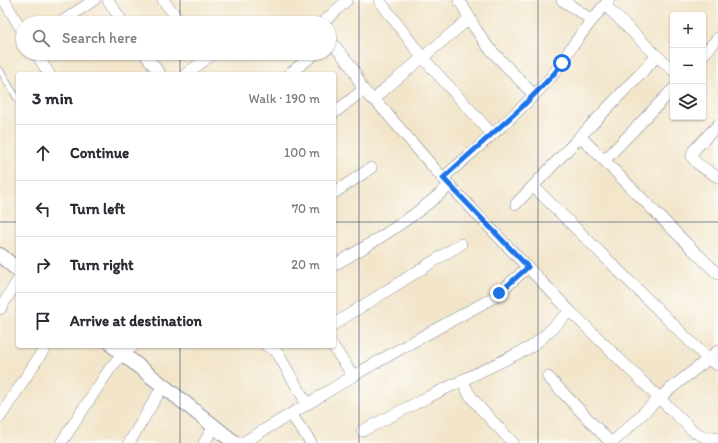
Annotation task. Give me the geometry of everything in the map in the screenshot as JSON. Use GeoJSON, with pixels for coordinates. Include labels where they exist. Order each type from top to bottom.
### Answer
{"type":"FeatureCollection","features":[{"type":"Feature","properties":{"kind":"street"},"geometry":{"type":"LineString","coordinates":[[4,0],[16,20]]}},
{"type":"Feature","properties":{"kind":"street"},"geometry":{"type":"LineString","coordinates":[[70,16],[94,0]]}},
{"type":"Feature","properties":{"kind":"street"},"geometry":{"type":"LineString","coordinates":[[108,0],[118,16]]}},
{"type":"Feature","properties":{"kind":"street"},"geometry":{"type":"LineString","coordinates":[[163,0],[176,16]]}},
{"type":"Feature","properties":{"kind":"street"},"geometry":{"type":"LineString","coordinates":[[330,16],[348,0]]}},
{"type":"Feature","properties":{"kind":"street"},"geometry":{"type":"LineString","coordinates":[[379,0],[422,57],[492,134]]}},
{"type":"Feature","properties":{"kind":"street"},"geometry":{"type":"LineString","coordinates":[[459,0],[488,47],[534,95]]}},
{"type":"Feature","properties":{"kind":"street"},"geometry":{"type":"LineString","coordinates":[[562,0],[592,20]]}},
{"type":"Feature","properties":{"kind":"street"},"geometry":{"type":"LineString","coordinates":[[336,264],[357,252],[430,203],[446,182],[492,134],[553,75],[592,20],[607,2],[657,56],[670,67]]}},
{"type":"Feature","properties":{"kind":"street"},"geometry":{"type":"LineString","coordinates":[[376,101],[376,99],[386,88],[470,18]]}},
{"type":"Feature","properties":{"kind":"street"},"geometry":{"type":"LineString","coordinates":[[706,52],[718,38]]}},
{"type":"Feature","properties":{"kind":"street"},"geometry":{"type":"LineString","coordinates":[[336,49],[353,69],[363,90],[376,101],[446,182],[570,311],[692,430],[706,438],[718,438]]}},
{"type":"Feature","properties":{"kind":"street"},"geometry":{"type":"LineString","coordinates":[[516,204],[657,56]]}},
{"type":"Feature","properties":{"kind":"street"},"geometry":{"type":"LineString","coordinates":[[40,60],[48,72]]}},
{"type":"Feature","properties":{"kind":"street"},"geometry":{"type":"LineString","coordinates":[[149,60],[158,72]]}},
{"type":"Feature","properties":{"kind":"street"},"geometry":{"type":"LineString","coordinates":[[189,72],[205,60]]}},
{"type":"Feature","properties":{"kind":"street"},"geometry":{"type":"LineString","coordinates":[[292,72],[307,60]]}},
{"type":"Feature","properties":{"kind":"street"},"geometry":{"type":"LineString","coordinates":[[336,111],[363,90]]}},
{"type":"Feature","properties":{"kind":"street"},"geometry":{"type":"LineString","coordinates":[[605,160],[670,91]]}},
{"type":"Feature","properties":{"kind":"street"},"geometry":{"type":"LineString","coordinates":[[718,125],[694,150],[692,156],[698,164],[718,177]]}},
{"type":"Feature","properties":{"kind":"street"},"geometry":{"type":"LineString","coordinates":[[580,136],[718,274]]}},
{"type":"Feature","properties":{"kind":"street"},"geometry":{"type":"LineString","coordinates":[[336,192],[371,168]]}},
{"type":"Feature","properties":{"kind":"street"},"geometry":{"type":"LineString","coordinates":[[533,186],[708,359],[718,365]]}},
{"type":"Feature","properties":{"kind":"street"},"geometry":{"type":"LineString","coordinates":[[336,323],[461,244]]}},
{"type":"Feature","properties":{"kind":"street"},"geometry":{"type":"LineString","coordinates":[[0,255],[16,268]]}},
{"type":"Feature","properties":{"kind":"street"},"geometry":{"type":"LineString","coordinates":[[242,443],[353,376],[489,300],[528,267]]}},
{"type":"Feature","properties":{"kind":"street"},"geometry":{"type":"LineString","coordinates":[[0,309],[16,283]]}},
{"type":"Feature","properties":{"kind":"street"},"geometry":{"type":"LineString","coordinates":[[362,431],[531,347],[570,311]]}},
{"type":"Feature","properties":{"kind":"street"},"geometry":{"type":"LineString","coordinates":[[0,417],[45,348]]}},
{"type":"Feature","properties":{"kind":"street"},"geometry":{"type":"LineString","coordinates":[[271,348],[278,354],[307,404]]}},
{"type":"Feature","properties":{"kind":"street"},"geometry":{"type":"LineString","coordinates":[[334,348],[353,376]]}},
{"type":"Feature","properties":{"kind":"street"},"geometry":{"type":"LineString","coordinates":[[61,443],[123,349],[163,386],[235,443]]}},
{"type":"Feature","properties":{"kind":"street"},"geometry":{"type":"LineString","coordinates":[[548,377],[611,443],[659,398],[718,351]]}},
{"type":"Feature","properties":{"kind":"street"},"geometry":{"type":"LineString","coordinates":[[462,380],[469,394],[481,410],[513,443]]}},
{"type":"Feature","properties":{"kind":"street"},"geometry":{"type":"LineString","coordinates":[[129,443],[163,386]]}},
{"type":"Feature","properties":{"kind":"street"},"geometry":{"type":"LineString","coordinates":[[291,414],[311,443]]}},
{"type":"Feature","properties":{"kind":"street"},"geometry":{"type":"LineString","coordinates":[[204,443],[214,427]]}},
{"type":"Feature","properties":{"kind":"lane"},"geometry":{"type":"LineString","coordinates":[[0,70],[16,97]]}},
{"type":"Feature","properties":{"kind":"route"},"geometry":{"type":"LineString","coordinates":[[499,293],[528,267],[443,178],[522,107],[553,75],[562,63]]}}]}
